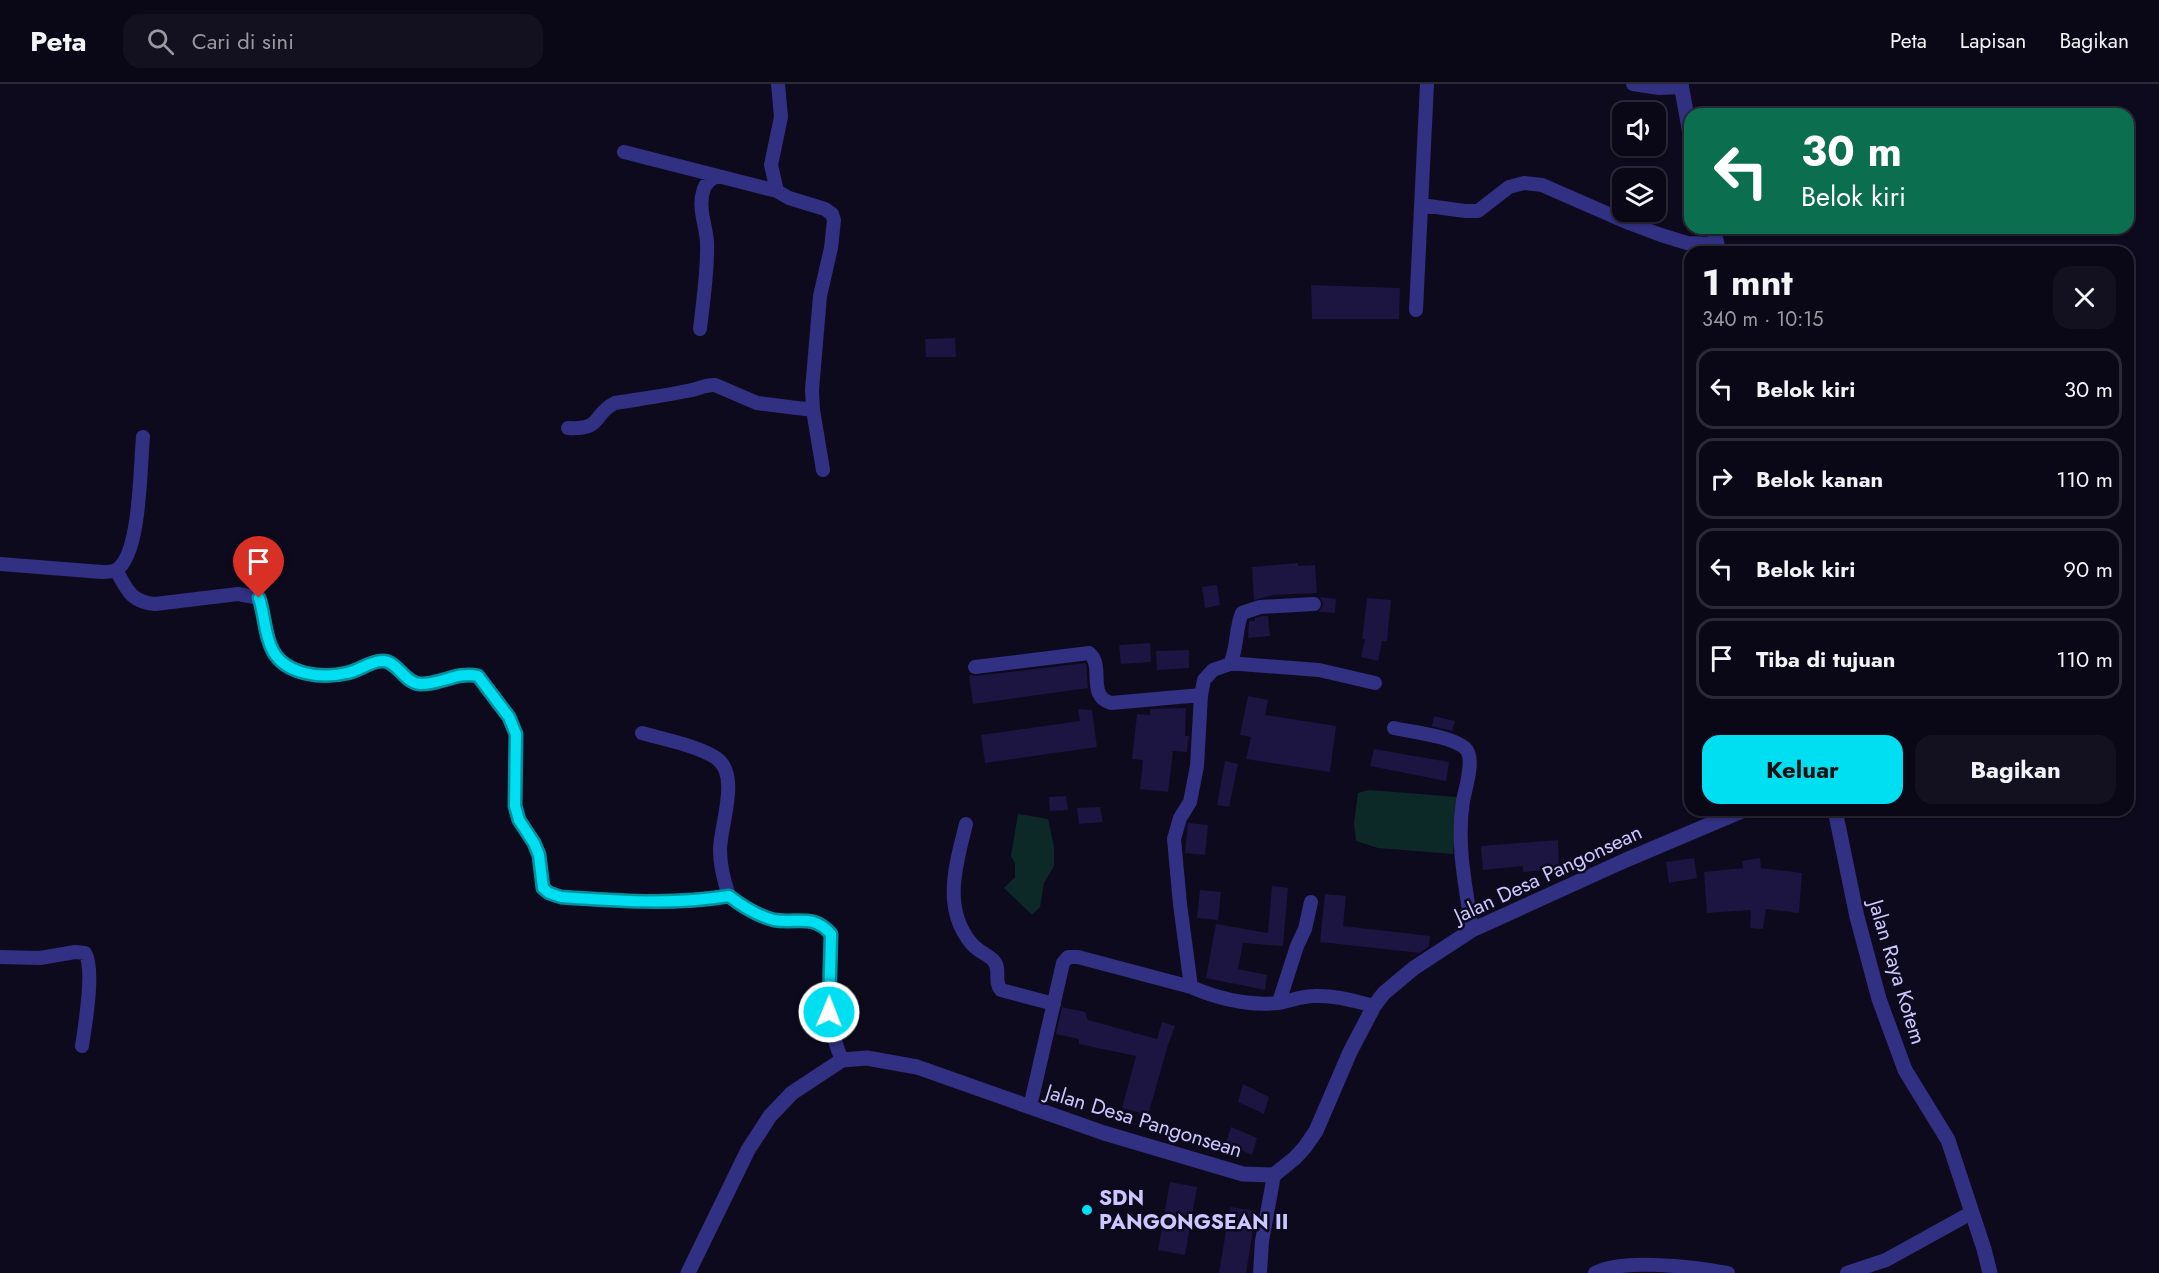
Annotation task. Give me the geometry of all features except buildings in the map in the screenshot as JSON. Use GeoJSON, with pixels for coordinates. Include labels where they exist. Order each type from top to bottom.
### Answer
{"type":"FeatureCollection","features":[{"type":"Feature","properties":{"kind":"street"},"geometry":{"type":"LineString","coordinates":[[777,191],[771,165],[781,117],[778,84]]}},
{"type":"Feature","properties":{"kind":"street"},"geometry":{"type":"LineString","coordinates":[[1416,310],[1427,84]]}},
{"type":"Feature","properties":{"kind":"street"},"geometry":{"type":"LineString","coordinates":[[1633,84],[1659,88],[1682,86],[1686,108]]}},
{"type":"Feature","properties":{"kind":"street"},"geometry":{"type":"LineString","coordinates":[[624,152],[777,191],[789,198],[825,209],[832,214],[834,220],[831,248],[820,296],[816,331],[813,410],[824,470]]}},
{"type":"Feature","properties":{"kind":"street"},"geometry":{"type":"LineString","coordinates":[[700,329],[707,254],[706,227],[701,200],[706,184],[718,176]]}},
{"type":"Feature","properties":{"kind":"street"},"geometry":{"type":"LineString","coordinates":[[1422,206],[1465,211],[1478,210],[1509,188],[1524,183],[1533,184],[1629,223],[1687,243],[1706,246]]}},
{"type":"Feature","properties":{"kind":"street"},"geometry":{"type":"LineString","coordinates":[[567,428],[582,429],[594,424],[608,407],[615,403],[687,392],[709,384],[757,403],[813,410]]}},
{"type":"Feature","properties":{"kind":"street"},"geometry":{"type":"LineString","coordinates":[[0,564],[102,573],[116,570],[126,559],[131,547],[136,519],[143,438]]}},
{"type":"Feature","properties":{"kind":"street"},"geometry":{"type":"LineString","coordinates":[[116,570],[131,596],[143,603],[155,604],[238,594],[259,598],[267,635],[273,650],[282,663],[305,673],[332,676],[350,673],[384,660],[390,662],[407,679],[418,684],[459,674],[478,676],[509,717],[516,734],[515,806],[519,820],[539,855],[543,888],[549,893],[561,897],[643,902],[685,902],[729,896],[764,917],[775,920],[816,921],[831,934],[828,996],[830,1026],[842,1060],[792,1093],[770,1116],[748,1150],[688,1273]]}},
{"type":"Feature","properties":{"kind":"street"},"geometry":{"type":"LineString","coordinates":[[1230,664],[1236,648],[1238,621],[1242,613],[1260,607],[1314,604]]}},
{"type":"Feature","properties":{"kind":"street"},"geometry":{"type":"LineString","coordinates":[[975,667],[1089,653],[1093,658],[1098,692],[1104,702],[1111,704],[1201,695]]}},
{"type":"Feature","properties":{"kind":"street"},"geometry":{"type":"LineString","coordinates":[[1191,987],[1174,839],[1180,818],[1190,802],[1197,766],[1204,680],[1213,670],[1230,664],[1318,670],[1375,683]]}},
{"type":"Feature","properties":{"kind":"street"},"geometry":{"type":"LineString","coordinates":[[1394,728],[1453,742],[1464,747],[1468,753],[1468,779],[1463,801],[1460,837],[1473,930]]}},
{"type":"Feature","properties":{"kind":"street"},"geometry":{"type":"LineString","coordinates":[[642,733],[708,753],[719,759],[726,768],[729,781],[720,849],[729,896]]}},
{"type":"Feature","properties":{"kind":"street","name":"Jalan Desa Pangonsean"},"geometry":{"type":"LineString","coordinates":[[842,1060],[867,1058],[916,1067],[1104,1133],[1243,1174],[1274,1175],[1300,1153],[1316,1131],[1350,1052],[1374,1006],[1384,993],[1414,968],[1473,930],[1626,860],[1730,816]]}},
{"type":"Feature","properties":{"kind":"street","name":"Jalan Raya Kotem"},"geometry":{"type":"LineString","coordinates":[[1836,816],[1855,906],[1879,999],[1905,1070],[1948,1140],[1990,1273]]}},
{"type":"Feature","properties":{"kind":"street"},"geometry":{"type":"LineString","coordinates":[[966,824],[952,884],[959,926],[972,945],[994,960],[998,968],[996,982],[1001,990],[1054,1004]]}},
{"type":"Feature","properties":{"kind":"street"},"geometry":{"type":"LineString","coordinates":[[1279,1002],[1297,946],[1305,929],[1311,902]]}},
{"type":"Feature","properties":{"kind":"street"},"geometry":{"type":"LineString","coordinates":[[0,957],[40,958],[75,952],[85,953],[90,963],[87,1013],[82,1046]]}},
{"type":"Feature","properties":{"kind":"street"},"geometry":{"type":"LineString","coordinates":[[1030,1107],[1063,963],[1068,957],[1078,957],[1191,987],[1215,997],[1237,1002],[1258,1004],[1313,996],[1336,997],[1374,1006]]}},
{"type":"Feature","properties":{"kind":"street"},"geometry":{"type":"LineString","coordinates":[[1260,1273],[1262,1241],[1274,1175]]}},
{"type":"Feature","properties":{"kind":"street"},"geometry":{"type":"LineString","coordinates":[[1847,1273],[1886,1260],[1971,1213]]}},
{"type":"Feature","properties":{"kind":"street"},"geometry":{"type":"LineString","coordinates":[[1595,1273],[1605,1268],[1659,1266],[1728,1273]]}},
{"type":"Feature","properties":{"kind":"green space"},"geometry":{"type":"Polygon","coordinates":[[[1369,790],[1458,797],[1453,854],[1378,848],[1356,841],[1354,823],[1358,793],[1369,790]]]}},
{"type":"Feature","properties":{"kind":"green space"},"geometry":{"type":"Polygon","coordinates":[[[1018,814],[1048,819],[1054,847],[1054,866],[1044,883],[1040,907],[1032,915],[1004,888],[1015,877],[1015,863],[1011,856],[1018,814]]]}},
{"type":"Feature","properties":{"kind":"place","name":"SDN PANGONGSEAN II"},"geometry":{"type":"Point","coordinates":[1087,1210]}},
{"type":"Feature","properties":{"kind":"route"},"geometry":{"type":"LineString","coordinates":[[259,598],[267,635],[273,650],[282,663],[305,673],[332,676],[350,673],[384,660],[390,662],[407,679],[418,684],[459,674],[478,676],[509,717],[516,734],[515,806],[519,820],[539,855],[543,888],[549,893],[561,897],[643,902],[685,902],[729,896],[764,917],[775,920],[816,921],[831,934],[829,1012]]}}]}
